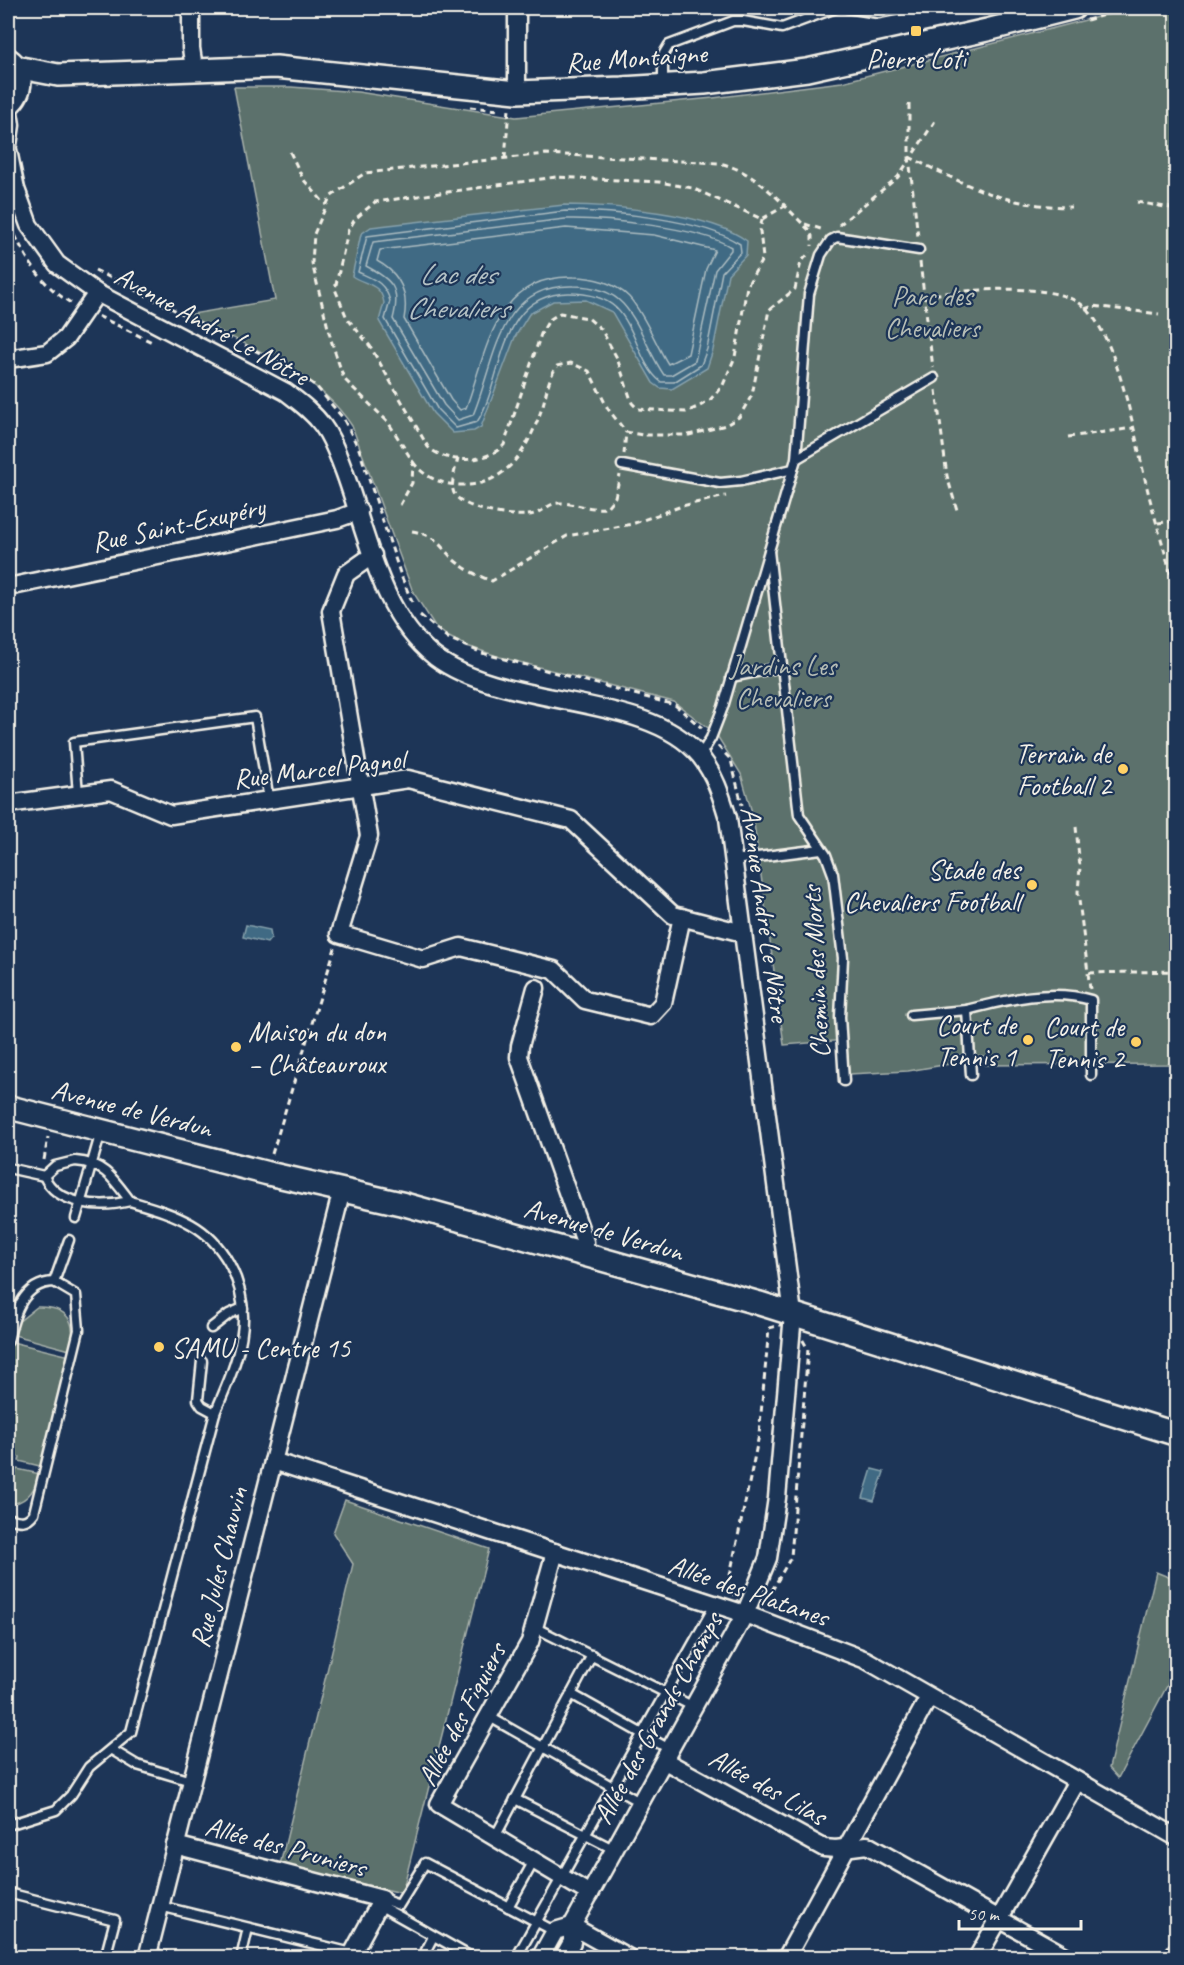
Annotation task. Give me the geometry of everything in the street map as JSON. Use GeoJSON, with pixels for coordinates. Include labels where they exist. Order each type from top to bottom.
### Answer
{"type":"FeatureCollection","features":[{"type":"Feature","properties":{"kind":"main road","name":"Avenue de Verdun"},"geometry":{"type":"LineString","coordinates":[[8,1107],[266,1173],[403,1203],[584,1254],[1176,1434]]}},
{"type":"Feature","properties":{"kind":"street"},"geometry":{"type":"LineString","coordinates":[[191,8],[190,48],[194,68]]}},
{"type":"Feature","properties":{"kind":"street"},"geometry":{"type":"LineString","coordinates":[[513,92],[517,8]]}},
{"type":"Feature","properties":{"kind":"street","name":"Rue Montaigne"},"geometry":{"type":"LineString","coordinates":[[12,63],[58,75],[194,68],[276,67],[513,92],[663,85],[807,70],[1074,8]]}},
{"type":"Feature","properties":{"kind":"street"},"geometry":{"type":"LineString","coordinates":[[11,101],[20,75],[12,63]]}},
{"type":"Feature","properties":{"kind":"street","name":"Rue Montaigne"},"geometry":{"type":"LineString","coordinates":[[11,101],[58,75]]}},
{"type":"Feature","properties":{"kind":"street","name":"Avenue André Le Nôtre"},"geometry":{"type":"LineString","coordinates":[[11,101],[8,147],[16,189],[29,225],[57,264],[97,293],[286,392],[314,414],[332,441],[373,555],[396,610],[416,640],[463,675],[498,686],[649,721],[687,743],[700,756],[717,782],[728,818],[734,860],[792,1318]]}},
{"type":"Feature","properties":{"kind":"street"},"geometry":{"type":"LineString","coordinates":[[8,359],[48,353],[66,338],[97,293]]}},
{"type":"Feature","properties":{"kind":"street","name":"Rue Saint-Exupéry"},"geometry":{"type":"LineString","coordinates":[[8,587],[337,519],[359,511]]}},
{"type":"Feature","properties":{"kind":"street"},"geometry":{"type":"LineString","coordinates":[[373,555],[346,574],[331,610],[369,836],[339,934],[423,959],[461,947],[554,970],[585,1000],[651,1016],[663,1003],[682,917]]}},
{"type":"Feature","properties":{"kind":"street","name":"Rue Marcel Pagnol"},"geometry":{"type":"LineString","coordinates":[[8,804],[111,790],[171,815],[408,779],[571,820],[673,915],[743,933]]}},
{"type":"Feature","properties":{"kind":"street"},"geometry":{"type":"LineString","coordinates":[[536,988],[519,1057],[585,1242],[584,1254]]}},
{"type":"Feature","properties":{"kind":"street","name":"Rue Jules Chauvin"},"geometry":{"type":"LineString","coordinates":[[147,1955],[342,1190]]}},
{"type":"Feature","properties":{"kind":"street","name":"Allée des Grands Champs"},"geometry":{"type":"LineString","coordinates":[[563,1958],[590,1894],[745,1614],[769,1548],[777,1497],[792,1318]]}},
{"type":"Feature","properties":{"kind":"street","name":"Allée des Platanes"},"geometry":{"type":"LineString","coordinates":[[273,1461],[745,1614],[866,1660],[1176,1837]]}},
{"type":"Feature","properties":{"kind":"street","name":"Allée des Figuiers"},"geometry":{"type":"LineString","coordinates":[[555,1552],[530,1642],[439,1804],[590,1894]]}},
{"type":"Feature","properties":{"kind":"street"},"geometry":{"type":"LineString","coordinates":[[786,1958],[929,1697]]}},
{"type":"Feature","properties":{"kind":"street","name":"Allée des Lilas"},"geometry":{"type":"LineString","coordinates":[[668,1755],[824,1848],[836,1849],[867,1845],[1069,1958]]}},
{"type":"Feature","properties":{"kind":"street"},"geometry":{"type":"LineString","coordinates":[[977,1958],[1077,1781]]}},
{"type":"Feature","properties":{"kind":"street","name":"Allée des Pruniers"},"geometry":{"type":"LineString","coordinates":[[175,1845],[381,1902]]}},
{"type":"Feature","properties":{"kind":"street"},"geometry":{"type":"LineString","coordinates":[[351,1955],[381,1902]]}},
{"type":"Feature","properties":{"kind":"street"},"geometry":{"type":"LineString","coordinates":[[540,1958],[555,1931],[572,1934],[629,1958]]}},
{"type":"Feature","properties":{"kind":"street"},"geometry":{"type":"LineString","coordinates":[[1173,1958],[1176,1951]]}},
{"type":"Feature","properties":{"kind":"lane"},"geometry":{"type":"LineString","coordinates":[[663,85],[663,55],[669,45],[733,21],[782,28],[837,8]]}},
{"type":"Feature","properties":{"kind":"lane"},"geometry":{"type":"LineString","coordinates":[[847,8],[878,13],[904,8]]}},
{"type":"Feature","properties":{"kind":"lane"},"geometry":{"type":"LineString","coordinates":[[700,756],[711,738],[731,677],[796,459],[809,294],[821,255],[831,237],[919,250]]}},
{"type":"Feature","properties":{"kind":"lane"},"geometry":{"type":"LineString","coordinates":[[796,459],[934,378]]}},
{"type":"Feature","properties":{"kind":"lane"},"geometry":{"type":"LineString","coordinates":[[622,465],[720,483],[741,481],[793,469]]}},
{"type":"Feature","properties":{"kind":"lane","name":"Chemin des Morts"},"geometry":{"type":"LineString","coordinates":[[768,548],[799,814],[821,849],[833,874],[843,958],[840,1017],[844,1081]]}},
{"type":"Feature","properties":{"kind":"lane"},"geometry":{"type":"LineString","coordinates":[[731,677],[782,667]]}},
{"type":"Feature","properties":{"kind":"lane"},"geometry":{"type":"LineString","coordinates":[[78,794],[74,742],[255,717],[269,800]]}},
{"type":"Feature","properties":{"kind":"lane"},"geometry":{"type":"LineString","coordinates":[[734,860],[821,849]]}},
{"type":"Feature","properties":{"kind":"lane"},"geometry":{"type":"LineString","coordinates":[[911,1014],[967,1010],[995,1001],[1065,995],[1091,1000],[1091,1075]]}},
{"type":"Feature","properties":{"kind":"lane"},"geometry":{"type":"LineString","coordinates":[[967,1010],[971,1076]]}},
{"type":"Feature","properties":{"kind":"lane"},"geometry":{"type":"LineString","coordinates":[[76,1218],[101,1132]]}},
{"type":"Feature","properties":{"kind":"lane"},"geometry":{"type":"LineString","coordinates":[[44,1176],[55,1166],[75,1161],[92,1162],[111,1176],[130,1201]]}},
{"type":"Feature","properties":{"kind":"lane"},"geometry":{"type":"LineString","coordinates":[[8,1168],[44,1176]]}},
{"type":"Feature","properties":{"kind":"lane"},"geometry":{"type":"LineString","coordinates":[[8,1825],[56,1810],[71,1795],[89,1767],[131,1732],[215,1413],[244,1330],[243,1308],[237,1279],[220,1247],[192,1224],[130,1201],[106,1205],[59,1196],[49,1188],[44,1176]]}},
{"type":"Feature","properties":{"kind":"lane"},"geometry":{"type":"LineString","coordinates":[[54,1282],[69,1240]]}},
{"type":"Feature","properties":{"kind":"lane"},"geometry":{"type":"LineString","coordinates":[[8,1341],[13,1319],[23,1297],[33,1287],[54,1282],[76,1294],[79,1330],[34,1513],[22,1522],[8,1518]]}},
{"type":"Feature","properties":{"kind":"lane"},"geometry":{"type":"LineString","coordinates":[[211,1328],[229,1314],[243,1308]]}},
{"type":"Feature","properties":{"kind":"lane"},"geometry":{"type":"LineString","coordinates":[[202,1361],[198,1400],[202,1406],[215,1413]]}},
{"type":"Feature","properties":{"kind":"lane"},"geometry":{"type":"LineString","coordinates":[[516,1958],[716,1605]]}},
{"type":"Feature","properties":{"kind":"lane"},"geometry":{"type":"LineString","coordinates":[[534,1627],[694,1707]]}},
{"type":"Feature","properties":{"kind":"lane"},"geometry":{"type":"LineString","coordinates":[[495,1837],[592,1655]]}},
{"type":"Feature","properties":{"kind":"lane"},"geometry":{"type":"LineString","coordinates":[[571,1694],[643,1735],[668,1755]]}},
{"type":"Feature","properties":{"kind":"lane"},"geometry":{"type":"LineString","coordinates":[[488,1716],[543,1745],[641,1803]]}},
{"type":"Feature","properties":{"kind":"lane"},"geometry":{"type":"LineString","coordinates":[[112,1750],[136,1765],[191,1781]]}},
{"type":"Feature","properties":{"kind":"lane"},"geometry":{"type":"LineString","coordinates":[[515,1799],[615,1850]]}},
{"type":"Feature","properties":{"kind":"lane"},"geometry":{"type":"LineString","coordinates":[[508,1907],[534,1860]]}},
{"type":"Feature","properties":{"kind":"lane"},"geometry":{"type":"LineString","coordinates":[[381,1902],[399,1905],[424,1863],[555,1931]]}},
{"type":"Feature","properties":{"kind":"lane"},"geometry":{"type":"LineString","coordinates":[[8,1893],[115,1920],[105,1958]]}},
{"type":"Feature","properties":{"kind":"lane"},"geometry":{"type":"LineString","coordinates":[[381,1902],[433,1938],[473,1958]]}},
{"type":"Feature","properties":{"kind":"lane"},"geometry":{"type":"LineString","coordinates":[[160,1906],[351,1955]]}},
{"type":"Feature","properties":{"kind":"lane"},"geometry":{"type":"LineString","coordinates":[[241,1958],[249,1928]]}},
{"type":"Feature","properties":{"kind":"lane"},"geometry":{"type":"LineString","coordinates":[[422,1958],[433,1938]]}},
{"type":"Feature","properties":{"kind":"lane"},"geometry":{"type":"LineString","coordinates":[[147,1955],[170,1958]]}},
{"type":"Feature","properties":{"kind":"path"},"geometry":{"type":"LineString","coordinates":[[505,158],[513,92]]}},
{"type":"Feature","properties":{"kind":"path"},"geometry":{"type":"LineString","coordinates":[[909,104],[909,157],[924,296],[947,476],[957,510]]}},
{"type":"Feature","properties":{"kind":"path"},"geometry":{"type":"LineString","coordinates":[[803,224],[822,229],[831,237],[892,183],[935,121]]}},
{"type":"Feature","properties":{"kind":"path"},"geometry":{"type":"LineString","coordinates":[[290,152],[303,178],[326,205]]}},
{"type":"Feature","properties":{"kind":"path"},"geometry":{"type":"LineString","coordinates":[[583,154],[719,163],[736,167],[750,175],[785,206],[811,232],[812,247],[801,262],[795,289],[769,310],[752,395],[739,417],[706,433],[643,435],[626,432],[608,409],[589,371],[571,363],[564,364],[556,366],[550,376],[540,414],[515,462],[495,479],[467,486],[453,485],[428,476],[413,462],[388,422],[347,383],[337,360],[312,263],[314,234],[326,205],[342,187],[365,173],[505,158],[583,154]]}},
{"type":"Feature","properties":{"kind":"path"},"geometry":{"type":"LineString","coordinates":[[909,157],[998,198],[1027,205],[1071,207]]}},
{"type":"Feature","properties":{"kind":"path"},"geometry":{"type":"LineString","coordinates":[[762,219],[760,231],[763,258],[747,286],[735,357],[723,385],[710,400],[686,412],[638,409],[632,403],[617,358],[601,329],[588,318],[560,313],[549,320],[540,334],[504,446],[484,458],[458,458],[435,452],[428,447],[370,346],[347,318],[335,289],[351,225],[375,202],[556,177],[658,182],[693,188],[762,219],[766,219],[785,206]]}},
{"type":"Feature","properties":{"kind":"path"},"geometry":{"type":"LineString","coordinates":[[1137,202],[1176,209]]}},
{"type":"Feature","properties":{"kind":"path"},"geometry":{"type":"LineString","coordinates":[[10,227],[31,267],[54,292],[77,306]]}},
{"type":"Feature","properties":{"kind":"path"},"geometry":{"type":"LineString","coordinates":[[86,264],[290,368],[316,386],[343,418],[359,449],[400,573],[416,612],[448,639],[482,653],[675,705],[731,760],[740,791],[743,813]]}},
{"type":"Feature","properties":{"kind":"path"},"geometry":{"type":"LineString","coordinates":[[924,296],[981,290],[1010,290],[1065,297],[1085,309],[1104,335],[1134,428],[1176,598]]}},
{"type":"Feature","properties":{"kind":"path"},"geometry":{"type":"LineString","coordinates":[[1085,309],[1093,306],[1159,314]]}},
{"type":"Feature","properties":{"kind":"path"},"geometry":{"type":"LineString","coordinates":[[92,313],[156,344]]}},
{"type":"Feature","properties":{"kind":"path"},"geometry":{"type":"LineString","coordinates":[[1068,436],[1134,428]]}},
{"type":"Feature","properties":{"kind":"path"},"geometry":{"type":"LineString","coordinates":[[458,458],[453,485],[456,498],[483,511],[533,515],[554,503],[561,502],[597,509],[606,508],[615,497],[626,432]]}},
{"type":"Feature","properties":{"kind":"path"},"geometry":{"type":"LineString","coordinates":[[400,505],[412,483],[413,462]]}},
{"type":"Feature","properties":{"kind":"path"},"geometry":{"type":"LineString","coordinates":[[412,531],[438,540],[453,559],[470,572],[492,581],[567,536],[632,524],[703,500],[734,495]]}},
{"type":"Feature","properties":{"kind":"path"},"geometry":{"type":"LineString","coordinates":[[1158,523],[1176,521]]}},
{"type":"Feature","properties":{"kind":"path"},"geometry":{"type":"LineString","coordinates":[[1076,827],[1078,892],[1091,1000]]}},
{"type":"Feature","properties":{"kind":"path"},"geometry":{"type":"LineString","coordinates":[[266,1173],[339,934]]}},
{"type":"Feature","properties":{"kind":"path"},"geometry":{"type":"LineString","coordinates":[[1089,973],[1176,971]]}},
{"type":"Feature","properties":{"kind":"path"},"geometry":{"type":"LineString","coordinates":[[43,1164],[48,1136]]}},
{"type":"Feature","properties":{"kind":"path"},"geometry":{"type":"LineString","coordinates":[[745,1614],[728,1584],[759,1435],[769,1328],[792,1318]]}},
{"type":"Feature","properties":{"kind":"green space","name":"Parc des Chevaliers"},"geometry":{"type":"Polygon","coordinates":[[[1133,8],[1176,8],[1176,1064],[985,1065],[985,1056],[955,1055],[955,1063],[908,1071],[849,1074],[846,1040],[784,1045],[753,816],[741,774],[716,734],[674,702],[500,657],[467,646],[447,636],[435,626],[413,592],[352,426],[337,406],[319,389],[277,360],[186,315],[275,300],[234,87],[291,87],[358,92],[516,117],[713,98],[842,82],[1133,8]]]}},
{"type":"Feature","properties":{"kind":"green space"},"geometry":{"type":"Polygon","coordinates":[[[37,1307],[56,1309],[68,1317],[72,1331],[70,1350],[14,1335],[17,1323],[37,1307]]]}},
{"type":"Feature","properties":{"kind":"green space"},"geometry":{"type":"Polygon","coordinates":[[[12,1342],[70,1356],[44,1467],[19,1461],[20,1457],[8,1454],[8,1362],[12,1342]]]}},
{"type":"Feature","properties":{"kind":"green space"},"geometry":{"type":"Polygon","coordinates":[[[17,1469],[40,1474],[25,1499],[8,1504],[8,1470],[16,1472],[17,1469]]]}},
{"type":"Feature","properties":{"kind":"green space"},"geometry":{"type":"Polygon","coordinates":[[[345,1500],[489,1549],[402,1893],[280,1865],[353,1564],[333,1533],[345,1500]]]}},
{"type":"Feature","properties":{"kind":"green space"},"geometry":{"type":"Polygon","coordinates":[[[1156,1572],[1176,1580],[1176,1669],[1118,1778],[1109,1768],[1156,1572]]]}},
{"type":"Feature","properties":{"kind":"water","name":"Lac des Chevaliers"},"geometry":{"type":"Polygon","coordinates":[[[564,205],[633,209],[685,217],[730,231],[747,241],[746,255],[728,274],[713,350],[707,368],[672,389],[660,388],[653,383],[612,312],[586,300],[553,301],[529,314],[515,337],[481,427],[474,431],[453,433],[433,413],[379,321],[384,303],[380,292],[372,285],[352,276],[361,234],[371,227],[564,205]]]}},
{"type":"Feature","properties":{"kind":"water"},"geometry":{"type":"Polygon","coordinates":[[[246,925],[270,930],[271,938],[267,943],[243,937],[246,925]]]}},
{"type":"Feature","properties":{"kind":"water"},"geometry":{"type":"Polygon","coordinates":[[[872,1469],[884,1472],[874,1501],[863,1498],[872,1469]]]}},
{"type":"Feature","properties":{"kind":"place","name":"Pierre Loti"},"geometry":{"type":"Point","coordinates":[916,31]}},
{"type":"Feature","properties":{"kind":"place","name":"Terrain de Football 2"},"geometry":{"type":"Point","coordinates":[1123,769]}},
{"type":"Feature","properties":{"kind":"place","name":"Stade des Chevaliers Football"},"geometry":{"type":"Point","coordinates":[1032,885]}},
{"type":"Feature","properties":{"kind":"place","name":"Court de Tennis 1"},"geometry":{"type":"Point","coordinates":[1028,1040]}},
{"type":"Feature","properties":{"kind":"place","name":"Court de Tennis 2"},"geometry":{"type":"Point","coordinates":[1136,1042]}},
{"type":"Feature","properties":{"kind":"place","name":"Maison du don – Châteauroux"},"geometry":{"type":"Point","coordinates":[236,1047]}},
{"type":"Feature","properties":{"kind":"place","name":"SAMU - Centre 15"},"geometry":{"type":"Point","coordinates":[159,1347]}},
{"type":"Feature","properties":{"kind":"park label","name":"Jardins Les Chevaliers"},"geometry":{"type":"Point","coordinates":[783,681]}}]}
